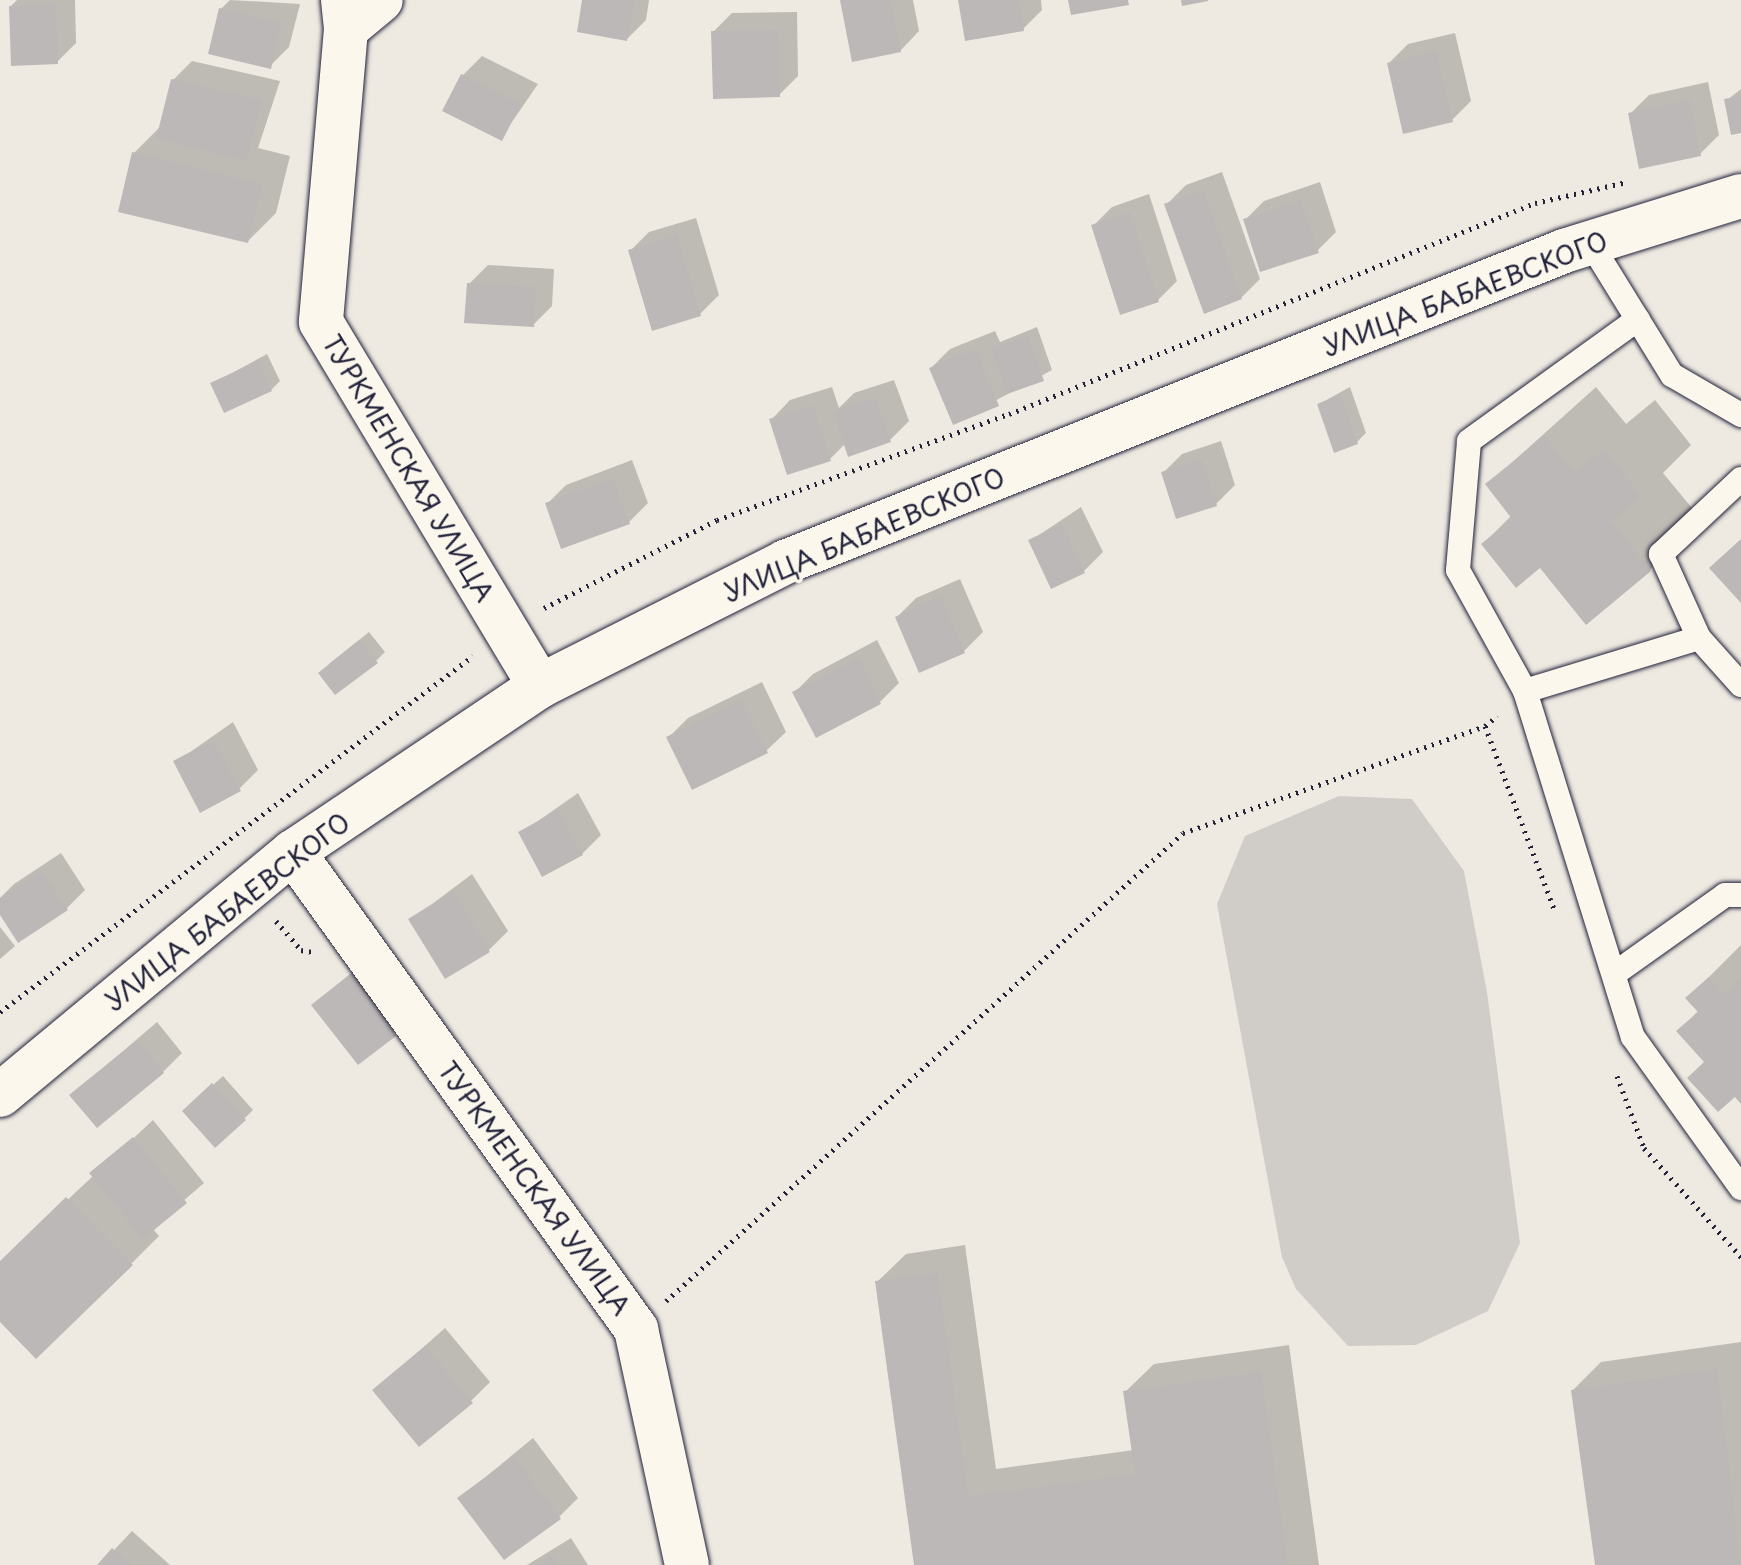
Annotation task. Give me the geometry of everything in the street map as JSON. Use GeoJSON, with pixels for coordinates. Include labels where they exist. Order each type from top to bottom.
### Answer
{"type":"FeatureCollection","features":[{"type":"Feature","properties":{"kind":"main road"},"geometry":{"type":"LineString","coordinates":[[344,14],[381,0]]}},
{"type":"Feature","properties":{"kind":"main road","name":"ТУРКМЕНСКАЯ УЛИЦА"},"geometry":{"type":"LineString","coordinates":[[344,14],[321,322],[540,686]]}},
{"type":"Feature","properties":{"kind":"main road","name":"УЛИЦА БАБАЕВСКОГО"},"geometry":{"type":"LineString","coordinates":[[0,1095],[293,852],[540,686],[785,562],[1591,244],[1741,196]]}},
{"type":"Feature","properties":{"kind":"main road","name":"ТУРКМЕНСКАЯ УЛИЦА"},"geometry":{"type":"LineString","coordinates":[[293,852],[636,1329],[687,1565]]}},
{"type":"Feature","properties":{"kind":"lane"},"geometry":{"type":"LineString","coordinates":[[1591,244],[1672,375],[1741,415]]}},
{"type":"Feature","properties":{"kind":"lane"},"geometry":{"type":"LineString","coordinates":[[1638,319],[1469,441],[1458,570],[1525,691],[1633,1037],[1741,1188]]}},
{"type":"Feature","properties":{"kind":"lane"},"geometry":{"type":"LineString","coordinates":[[1741,479],[1661,554],[1699,638],[1741,685]]}},
{"type":"Feature","properties":{"kind":"lane"},"geometry":{"type":"LineString","coordinates":[[1525,691],[1699,638]]}},
{"type":"Feature","properties":{"kind":"lane"},"geometry":{"type":"LineString","coordinates":[[1614,974],[1725,895],[1741,895]]}},
{"type":"Feature","properties":{"kind":"path"},"geometry":{"type":"LineString","coordinates":[[636,1329],[1183,833],[1485,726],[1525,691]]}},
{"type":"Feature","properties":{"kind":"shaded area"},"geometry":{"type":"Polygon","coordinates":[[[1339,796],[1412,799],[1464,871],[1487,992],[1520,1243],[1488,1311],[1416,1345],[1348,1346],[1296,1289],[1282,1257],[1217,904],[1245,836],[1339,796]]]}},
{"type":"Feature","properties":{"kind":"building"},"geometry":{"type":"Polygon","coordinates":[[[582,0],[635,0],[627,41],[577,32],[582,0]]]}},
{"type":"Feature","properties":{"kind":"building"},"geometry":{"type":"Polygon","coordinates":[[[840,0],[891,0],[901,52],[852,62],[840,0]]]}},
{"type":"Feature","properties":{"kind":"building"},"geometry":{"type":"Polygon","coordinates":[[[958,0],[1019,0],[1024,31],[965,41],[958,0]]]}},
{"type":"Feature","properties":{"kind":"building"},"geometry":{"type":"Polygon","coordinates":[[[1068,0],[1128,0],[1129,5],[1071,15],[1068,0]]]}},
{"type":"Feature","properties":{"kind":"building"},"geometry":{"type":"Polygon","coordinates":[[[1181,0],[1208,0],[1208,1],[1182,6],[1181,0]]]}},
{"type":"Feature","properties":{"kind":"building"},"geometry":{"type":"Polygon","coordinates":[[[56,4],[58,64],[11,66],[9,6],[56,4]]]}},
{"type":"Feature","properties":{"kind":"building"},"geometry":{"type":"Polygon","coordinates":[[[219,8],[282,23],[271,69],[208,54],[219,8]]]}},
{"type":"Feature","properties":{"kind":"building"},"geometry":{"type":"Polygon","coordinates":[[[779,30],[780,97],[713,99],[711,31],[779,30]]]}},
{"type":"Feature","properties":{"kind":"building"},"geometry":{"type":"Polygon","coordinates":[[[1436,51],[1453,122],[1403,134],[1387,63],[1436,51]]]}},
{"type":"Feature","properties":{"kind":"building"},"geometry":{"type":"Polygon","coordinates":[[[461,74],[521,104],[502,141],[442,111],[461,74]]]}},
{"type":"Feature","properties":{"kind":"building"},"geometry":{"type":"Polygon","coordinates":[[[171,79],[262,100],[247,161],[156,139],[171,79]]]}},
{"type":"Feature","properties":{"kind":"building"},"geometry":{"type":"Polygon","coordinates":[[[1741,96],[1741,133],[1731,135],[1724,99],[1741,96]]]}},
{"type":"Feature","properties":{"kind":"building"},"geometry":{"type":"Polygon","coordinates":[[[1690,100],[1701,156],[1639,169],[1628,113],[1690,100]]]}},
{"type":"Feature","properties":{"kind":"building"},"geometry":{"type":"Polygon","coordinates":[[[132,152],[263,184],[248,243],[118,212],[132,152]]]}},
{"type":"Feature","properties":{"kind":"building"},"geometry":{"type":"Polygon","coordinates":[[[1203,189],[1242,299],[1204,314],[1164,204],[1203,189]]]}},
{"type":"Feature","properties":{"kind":"building"},"geometry":{"type":"Polygon","coordinates":[[[1301,200],[1319,253],[1260,272],[1243,219],[1301,200]]]}},
{"type":"Feature","properties":{"kind":"building"},"geometry":{"type":"Polygon","coordinates":[[[1130,212],[1159,302],[1120,315],[1091,225],[1130,212]]]}},
{"type":"Feature","properties":{"kind":"building"},"geometry":{"type":"Polygon","coordinates":[[[677,235],[701,316],[652,331],[628,250],[677,235]]]}},
{"type":"Feature","properties":{"kind":"building"},"geometry":{"type":"Polygon","coordinates":[[[467,283],[536,287],[534,327],[464,323],[467,283]]]}},
{"type":"Feature","properties":{"kind":"building"},"geometry":{"type":"Polygon","coordinates":[[[1028,335],[1044,381],[1007,394],[991,348],[1028,335]]]}},
{"type":"Feature","properties":{"kind":"building"},"geometry":{"type":"Polygon","coordinates":[[[976,349],[999,406],[953,425],[929,368],[976,349]]]}},
{"type":"Feature","properties":{"kind":"building"},"geometry":{"type":"Polygon","coordinates":[[[258,361],[272,391],[224,413],[210,383],[258,361]]]}},
{"type":"Feature","properties":{"kind":"building"},"geometry":{"type":"Polygon","coordinates":[[[1341,395],[1358,444],[1334,453],[1317,404],[1341,395]]]}},
{"type":"Feature","properties":{"kind":"building"},"geometry":{"type":"Polygon","coordinates":[[[875,397],[891,442],[848,457],[833,411],[875,397]]]}},
{"type":"Feature","properties":{"kind":"building"},"geometry":{"type":"Polygon","coordinates":[[[813,405],[831,461],[787,475],[769,419],[813,405]]]}},
{"type":"Feature","properties":{"kind":"building"},"geometry":{"type":"Polygon","coordinates":[[[1545,436],[1574,473],[1604,449],[1642,497],[1611,521],[1651,571],[1586,625],[1540,568],[1516,588],[1481,544],[1512,519],[1485,484],[1545,436]]]}},
{"type":"Feature","properties":{"kind":"building"},"geometry":{"type":"Polygon","coordinates":[[[1202,459],[1217,506],[1176,519],[1161,472],[1202,459]]]}},
{"type":"Feature","properties":{"kind":"building"},"geometry":{"type":"Polygon","coordinates":[[[613,478],[630,524],[561,549],[545,503],[613,478]]]}},
{"type":"Feature","properties":{"kind":"building"},"geometry":{"type":"Polygon","coordinates":[[[1062,524],[1085,573],[1051,589],[1028,540],[1062,524]]]}},
{"type":"Feature","properties":{"kind":"building"},"geometry":{"type":"Polygon","coordinates":[[[1741,539],[1741,603],[1709,568],[1741,539]]]}},
{"type":"Feature","properties":{"kind":"building"},"geometry":{"type":"Polygon","coordinates":[[[940,596],[965,653],[919,673],[895,617],[940,596]]]}},
{"type":"Feature","properties":{"kind":"building"},"geometry":{"type":"Polygon","coordinates":[[[359,640],[378,663],[335,695],[318,673],[359,640]]]}},
{"type":"Feature","properties":{"kind":"building"},"geometry":{"type":"Polygon","coordinates":[[[858,658],[881,704],[816,738],[792,692],[858,658]]]}},
{"type":"Feature","properties":{"kind":"building"},"geometry":{"type":"Polygon","coordinates":[[[742,700],[768,753],[692,790],[666,737],[742,700]]]}},
{"type":"Feature","properties":{"kind":"building"},"geometry":{"type":"Polygon","coordinates":[[[213,740],[241,791],[200,813],[173,761],[213,740]]]}},
{"type":"Feature","properties":{"kind":"building"},"geometry":{"type":"Polygon","coordinates":[[[558,810],[583,855],[542,877],[518,832],[558,810]]]}},
{"type":"Feature","properties":{"kind":"building"},"geometry":{"type":"Polygon","coordinates":[[[41,871],[68,910],[18,943],[0,915],[0,898],[41,871]]]}},
{"type":"Feature","properties":{"kind":"building"},"geometry":{"type":"Polygon","coordinates":[[[453,891],[490,952],[445,979],[408,919],[453,891]]]}},
{"type":"Feature","properties":{"kind":"building"},"geometry":{"type":"Polygon","coordinates":[[[349,975],[396,1036],[358,1065],[311,1005],[349,975]]]}},
{"type":"Feature","properties":{"kind":"building"},"geometry":{"type":"Polygon","coordinates":[[[1709,977],[1725,994],[1741,980],[1741,1104],[1735,1097],[1718,1112],[1687,1078],[1704,1062],[1676,1031],[1698,1012],[1685,998],[1709,977]]]}},
{"type":"Feature","properties":{"kind":"building"},"geometry":{"type":"Polygon","coordinates":[[[137,1040],[164,1073],[97,1128],[69,1095],[137,1040]]]}},
{"type":"Feature","properties":{"kind":"building"},"geometry":{"type":"Polygon","coordinates":[[[212,1083],[246,1120],[215,1148],[182,1111],[212,1083]]]}},
{"type":"Feature","properties":{"kind":"building"},"geometry":{"type":"Polygon","coordinates":[[[133,1137],[187,1203],[143,1239],[89,1173],[133,1137]]]}},
{"type":"Feature","properties":{"kind":"building"},"geometry":{"type":"Polygon","coordinates":[[[66,1197],[133,1265],[36,1359],[0,1322],[0,1261],[66,1197]]]}},
{"type":"Feature","properties":{"kind":"building"},"geometry":{"type":"Polygon","coordinates":[[[938,1273],[968,1496],[1135,1474],[1123,1391],[1261,1372],[1288,1565],[914,1565],[875,1281],[938,1273]]]}},
{"type":"Feature","properties":{"kind":"building"},"geometry":{"type":"Polygon","coordinates":[[[425,1346],[473,1403],[419,1447],[372,1390],[425,1346]]]}},
{"type":"Feature","properties":{"kind":"building"},"geometry":{"type":"Polygon","coordinates":[[[1717,1369],[1741,1565],[1595,1565],[1571,1390],[1717,1369]]]}},
{"type":"Feature","properties":{"kind":"building"},"geometry":{"type":"Polygon","coordinates":[[[514,1456],[561,1519],[504,1560],[457,1498],[514,1456]]]}},
{"type":"Feature","properties":{"kind":"building"},"geometry":{"type":"Polygon","coordinates":[[[112,1548],[130,1565],[97,1565],[112,1548]]]}},
{"type":"Feature","properties":{"kind":"building"},"geometry":{"type":"Polygon","coordinates":[[[552,1555],[558,1565],[535,1565],[552,1555]]]}}]}
